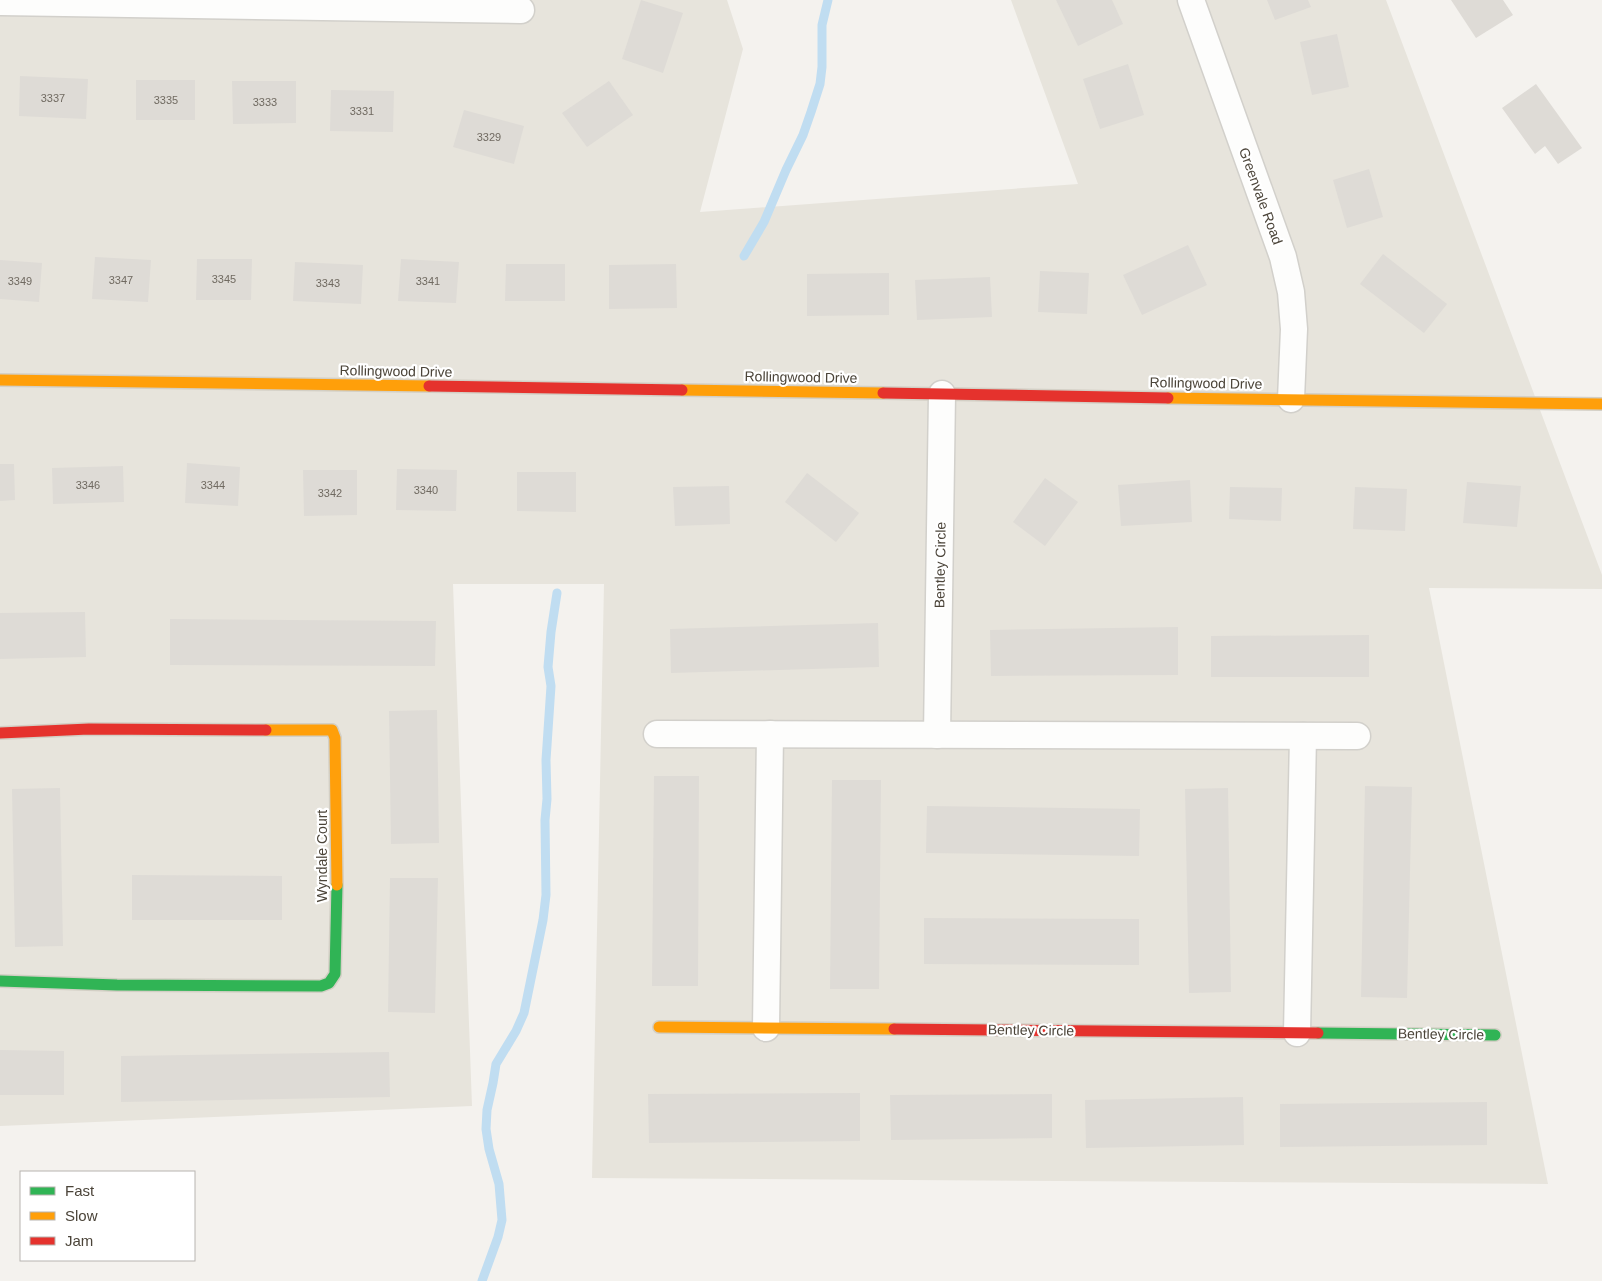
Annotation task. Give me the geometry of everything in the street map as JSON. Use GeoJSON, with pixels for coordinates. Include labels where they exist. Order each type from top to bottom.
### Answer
{"type":"FeatureCollection","features":[{"type":"Feature","properties":{"kind":"street","name":"Greenvale Road"},"geometry":{"type":"LineString","coordinates":[[1191,0],[1283,257],[1291,292],[1294,329],[1291,399]]}},
{"type":"Feature","properties":{"kind":"street"},"geometry":{"type":"LineString","coordinates":[[0,2],[521,10]]}},
{"type":"Feature","properties":{"kind":"street","name":"Rollingwood Drive"},"geometry":{"type":"LineString","coordinates":[[0,380],[1602,404]]}},
{"type":"Feature","properties":{"kind":"street","name":"Bentley Circle"},"geometry":{"type":"LineString","coordinates":[[937,735],[942,394]]}},
{"type":"Feature","properties":{"kind":"street","name":"Wyndale Court"},"geometry":{"type":"LineString","coordinates":[[0,733],[89,729],[332,730],[335,738],[338,863],[335,974],[330,983],[321,986],[117,985],[0,981]]}},
{"type":"Feature","properties":{"kind":"street"},"geometry":{"type":"LineString","coordinates":[[657,734],[1357,736]]}},
{"type":"Feature","properties":{"kind":"street"},"geometry":{"type":"LineString","coordinates":[[766,1028],[770,734]]}},
{"type":"Feature","properties":{"kind":"street"},"geometry":{"type":"LineString","coordinates":[[1297,1033],[1303,736]]}},
{"type":"Feature","properties":{"kind":"street","name":"Bentley Circle"},"geometry":{"type":"LineString","coordinates":[[659,1027],[1495,1035]]}},
{"type":"Feature","properties":{"kind":"shaded area"},"geometry":{"type":"Polygon","coordinates":[[[0,0],[727,0],[743,49],[700,212],[1078,184],[1011,0],[1386,0],[1602,575],[1602,589],[1429,588],[1548,1184],[592,1178],[604,584],[453,584],[472,1106],[0,1126],[0,0]]]}},
{"type":"Feature","properties":{"kind":"building"},"geometry":{"type":"Polygon","coordinates":[[[641,0],[683,13],[663,73],[622,59],[641,0]]]}},
{"type":"Feature","properties":{"kind":"building"},"geometry":{"type":"Polygon","coordinates":[[[1056,0],[1112,0],[1123,24],[1078,46],[1056,0]]]}},
{"type":"Feature","properties":{"kind":"building"},"geometry":{"type":"Polygon","coordinates":[[[1267,0],[1308,0],[1311,7],[1275,20],[1267,0]]]}},
{"type":"Feature","properties":{"kind":"building"},"geometry":{"type":"Polygon","coordinates":[[[1451,0],[1503,0],[1513,15],[1476,38],[1451,0]]]}},
{"type":"Feature","properties":{"kind":"building"},"geometry":{"type":"Polygon","coordinates":[[[1337,34],[1349,87],[1312,95],[1300,42],[1337,34]]]}},
{"type":"Feature","properties":{"kind":"building"},"geometry":{"type":"Polygon","coordinates":[[[1128,64],[1144,115],[1100,129],[1083,79],[1128,64]]]}},
{"type":"Feature","properties":{"kind":"building"},"geometry":{"type":"Polygon","coordinates":[[[20,76],[88,79],[86,119],[19,116],[20,76]]]}},
{"type":"Feature","properties":{"kind":"building"},"geometry":{"type":"Polygon","coordinates":[[[136,80],[195,80],[195,120],[136,120],[136,80]]]}},
{"type":"Feature","properties":{"kind":"building"},"geometry":{"type":"Polygon","coordinates":[[[232,81],[296,81],[296,123],[233,124],[232,81]]]}},
{"type":"Feature","properties":{"kind":"building"},"geometry":{"type":"Polygon","coordinates":[[[609,81],[633,115],[587,147],[562,113],[609,81]]]}},
{"type":"Feature","properties":{"kind":"building"},"geometry":{"type":"Polygon","coordinates":[[[1536,84],[1582,148],[1558,164],[1545,146],[1535,154],[1502,108],[1536,84]]]}},
{"type":"Feature","properties":{"kind":"building"},"geometry":{"type":"Polygon","coordinates":[[[331,90],[394,91],[393,132],[330,131],[331,90]]]}},
{"type":"Feature","properties":{"kind":"building"},"geometry":{"type":"Polygon","coordinates":[[[464,110],[524,126],[514,164],[453,147],[464,110]]]}},
{"type":"Feature","properties":{"kind":"building"},"geometry":{"type":"Polygon","coordinates":[[[1369,169],[1383,217],[1347,228],[1333,180],[1369,169]]]}},
{"type":"Feature","properties":{"kind":"building"},"geometry":{"type":"Polygon","coordinates":[[[1188,245],[1207,285],[1142,315],[1123,275],[1188,245]]]}},
{"type":"Feature","properties":{"kind":"building"},"geometry":{"type":"Polygon","coordinates":[[[1383,254],[1447,304],[1424,333],[1360,284],[1383,254]]]}},
{"type":"Feature","properties":{"kind":"building"},"geometry":{"type":"Polygon","coordinates":[[[95,257],[151,260],[148,302],[92,299],[95,257]]]}},
{"type":"Feature","properties":{"kind":"building"},"geometry":{"type":"Polygon","coordinates":[[[197,259],[252,259],[251,300],[196,300],[197,259]]]}},
{"type":"Feature","properties":{"kind":"building"},"geometry":{"type":"Polygon","coordinates":[[[401,259],[459,262],[456,303],[398,301],[401,259]]]}},
{"type":"Feature","properties":{"kind":"building"},"geometry":{"type":"Polygon","coordinates":[[[0,260],[42,263],[39,302],[0,299],[0,260]]]}},
{"type":"Feature","properties":{"kind":"building"},"geometry":{"type":"Polygon","coordinates":[[[295,262],[363,265],[361,304],[293,301],[295,262]]]}},
{"type":"Feature","properties":{"kind":"building"},"geometry":{"type":"Polygon","coordinates":[[[506,264],[565,264],[565,301],[505,301],[506,264]]]}},
{"type":"Feature","properties":{"kind":"building"},"geometry":{"type":"Polygon","coordinates":[[[676,264],[677,308],[609,309],[609,265],[676,264]]]}},
{"type":"Feature","properties":{"kind":"building"},"geometry":{"type":"Polygon","coordinates":[[[1040,271],[1089,273],[1087,314],[1038,312],[1040,271]]]}},
{"type":"Feature","properties":{"kind":"building"},"geometry":{"type":"Polygon","coordinates":[[[889,273],[889,315],[807,316],[807,274],[889,273]]]}},
{"type":"Feature","properties":{"kind":"building"},"geometry":{"type":"Polygon","coordinates":[[[990,277],[992,317],[917,320],[915,280],[990,277]]]}},
{"type":"Feature","properties":{"kind":"building"},"geometry":{"type":"Polygon","coordinates":[[[187,463],[240,467],[238,506],[185,503],[187,463]]]}},
{"type":"Feature","properties":{"kind":"building"},"geometry":{"type":"Polygon","coordinates":[[[0,464],[14,464],[15,500],[0,501],[0,464]]]}},
{"type":"Feature","properties":{"kind":"building"},"geometry":{"type":"Polygon","coordinates":[[[123,466],[124,502],[53,504],[52,468],[123,466]]]}},
{"type":"Feature","properties":{"kind":"building"},"geometry":{"type":"Polygon","coordinates":[[[397,469],[457,470],[456,511],[396,510],[397,469]]]}},
{"type":"Feature","properties":{"kind":"building"},"geometry":{"type":"Polygon","coordinates":[[[303,470],[357,470],[357,515],[304,516],[303,470]]]}},
{"type":"Feature","properties":{"kind":"building"},"geometry":{"type":"Polygon","coordinates":[[[517,472],[576,472],[576,512],[517,511],[517,472]]]}},
{"type":"Feature","properties":{"kind":"building"},"geometry":{"type":"Polygon","coordinates":[[[807,473],[859,513],[836,542],[785,502],[807,473]]]}},
{"type":"Feature","properties":{"kind":"building"},"geometry":{"type":"Polygon","coordinates":[[[1045,478],[1078,502],[1045,546],[1013,522],[1045,478]]]}},
{"type":"Feature","properties":{"kind":"building"},"geometry":{"type":"Polygon","coordinates":[[[1190,480],[1192,522],[1121,526],[1118,485],[1190,480]]]}},
{"type":"Feature","properties":{"kind":"building"},"geometry":{"type":"Polygon","coordinates":[[[1467,482],[1521,486],[1517,527],[1463,523],[1467,482]]]}},
{"type":"Feature","properties":{"kind":"building"},"geometry":{"type":"Polygon","coordinates":[[[729,486],[730,524],[675,526],[673,487],[729,486]]]}},
{"type":"Feature","properties":{"kind":"building"},"geometry":{"type":"Polygon","coordinates":[[[1230,487],[1282,488],[1281,521],[1229,519],[1230,487]]]}},
{"type":"Feature","properties":{"kind":"building"},"geometry":{"type":"Polygon","coordinates":[[[1355,487],[1407,489],[1405,531],[1353,529],[1355,487]]]}},
{"type":"Feature","properties":{"kind":"building"},"geometry":{"type":"Polygon","coordinates":[[[85,612],[86,657],[0,659],[0,613],[85,612]]]}},
{"type":"Feature","properties":{"kind":"building"},"geometry":{"type":"Polygon","coordinates":[[[170,619],[436,621],[435,666],[170,665],[170,619]]]}},
{"type":"Feature","properties":{"kind":"building"},"geometry":{"type":"Polygon","coordinates":[[[878,623],[879,667],[671,673],[670,629],[878,623]]]}},
{"type":"Feature","properties":{"kind":"building"},"geometry":{"type":"Polygon","coordinates":[[[1178,627],[1178,675],[991,676],[990,630],[1178,627]]]}},
{"type":"Feature","properties":{"kind":"building"},"geometry":{"type":"Polygon","coordinates":[[[1369,635],[1369,677],[1211,677],[1211,636],[1369,635]]]}},
{"type":"Feature","properties":{"kind":"building"},"geometry":{"type":"Polygon","coordinates":[[[437,710],[439,843],[391,844],[389,711],[437,710]]]}},
{"type":"Feature","properties":{"kind":"building"},"geometry":{"type":"Polygon","coordinates":[[[654,776],[699,776],[698,986],[652,986],[654,776]]]}},
{"type":"Feature","properties":{"kind":"building"},"geometry":{"type":"Polygon","coordinates":[[[832,780],[881,780],[879,989],[830,989],[832,780]]]}},
{"type":"Feature","properties":{"kind":"building"},"geometry":{"type":"Polygon","coordinates":[[[1365,786],[1412,787],[1407,998],[1361,997],[1365,786]]]}},
{"type":"Feature","properties":{"kind":"building"},"geometry":{"type":"Polygon","coordinates":[[[60,788],[63,946],[15,947],[12,789],[60,788]]]}},
{"type":"Feature","properties":{"kind":"building"},"geometry":{"type":"Polygon","coordinates":[[[1228,788],[1231,992],[1189,993],[1185,789],[1228,788]]]}},
{"type":"Feature","properties":{"kind":"building"},"geometry":{"type":"Polygon","coordinates":[[[927,806],[1140,809],[1139,856],[926,853],[927,806]]]}},
{"type":"Feature","properties":{"kind":"building"},"geometry":{"type":"Polygon","coordinates":[[[132,875],[282,876],[282,920],[132,920],[132,875]]]}},
{"type":"Feature","properties":{"kind":"building"},"geometry":{"type":"Polygon","coordinates":[[[390,878],[438,878],[435,1013],[388,1012],[390,878]]]}},
{"type":"Feature","properties":{"kind":"building"},"geometry":{"type":"Polygon","coordinates":[[[924,918],[1139,919],[1139,965],[924,964],[924,918]]]}},
{"type":"Feature","properties":{"kind":"building"},"geometry":{"type":"Polygon","coordinates":[[[0,1050],[64,1051],[64,1095],[0,1095],[0,1050]]]}},
{"type":"Feature","properties":{"kind":"building"},"geometry":{"type":"Polygon","coordinates":[[[389,1052],[390,1097],[121,1102],[121,1056],[389,1052]]]}},
{"type":"Feature","properties":{"kind":"building"},"geometry":{"type":"Polygon","coordinates":[[[860,1093],[860,1141],[649,1143],[648,1094],[860,1093]]]}},
{"type":"Feature","properties":{"kind":"building"},"geometry":{"type":"Polygon","coordinates":[[[1052,1094],[1052,1138],[891,1140],[890,1095],[1052,1094]]]}},
{"type":"Feature","properties":{"kind":"building"},"geometry":{"type":"Polygon","coordinates":[[[1243,1097],[1244,1145],[1086,1148],[1085,1100],[1243,1097]]]}},
{"type":"Feature","properties":{"kind":"building"},"geometry":{"type":"Polygon","coordinates":[[[1487,1102],[1487,1145],[1280,1147],[1280,1104],[1487,1102]]]}},
{"type":"Feature","properties":{"kind":"waterway"},"geometry":{"type":"LineString","coordinates":[[744,256],[764,222],[803,135],[811,112],[820,84],[822,25],[828,0]]}},
{"type":"Feature","properties":{"kind":"waterway"},"geometry":{"type":"LineString","coordinates":[[482,1281],[502,1220],[499,1184],[489,1149],[486,1129],[487,1110],[496,1064],[516,1031],[524,1013],[543,920],[546,895],[546,760],[551,686],[548,667],[557,593]]}},
{"type":"Feature","properties":{"kind":"traffic: fast"},"geometry":{"type":"LineString","coordinates":[[0,981],[117,985],[321,986],[329,983],[335,974],[337,885]]}},
{"type":"Feature","properties":{"kind":"traffic: fast"},"geometry":{"type":"LineString","coordinates":[[1318,1033],[1495,1035]]}},
{"type":"Feature","properties":{"kind":"traffic: slow"},"geometry":{"type":"LineString","coordinates":[[0,380],[429,386]]}},
{"type":"Feature","properties":{"kind":"traffic: slow"},"geometry":{"type":"LineString","coordinates":[[682,390],[883,393]]}},
{"type":"Feature","properties":{"kind":"traffic: slow"},"geometry":{"type":"LineString","coordinates":[[1168,398],[1602,404]]}},
{"type":"Feature","properties":{"kind":"traffic: slow"},"geometry":{"type":"LineString","coordinates":[[266,730],[332,730],[335,738],[337,885]]}},
{"type":"Feature","properties":{"kind":"traffic: slow"},"geometry":{"type":"LineString","coordinates":[[659,1027],[894,1029]]}},
{"type":"Feature","properties":{"kind":"traffic: jam"},"geometry":{"type":"LineString","coordinates":[[429,386],[682,390]]}},
{"type":"Feature","properties":{"kind":"traffic: jam"},"geometry":{"type":"LineString","coordinates":[[883,393],[1168,398]]}},
{"type":"Feature","properties":{"kind":"traffic: jam"},"geometry":{"type":"LineString","coordinates":[[0,733],[89,729],[266,730]]}},
{"type":"Feature","properties":{"kind":"traffic: jam"},"geometry":{"type":"LineString","coordinates":[[894,1029],[1318,1033]]}}]}
